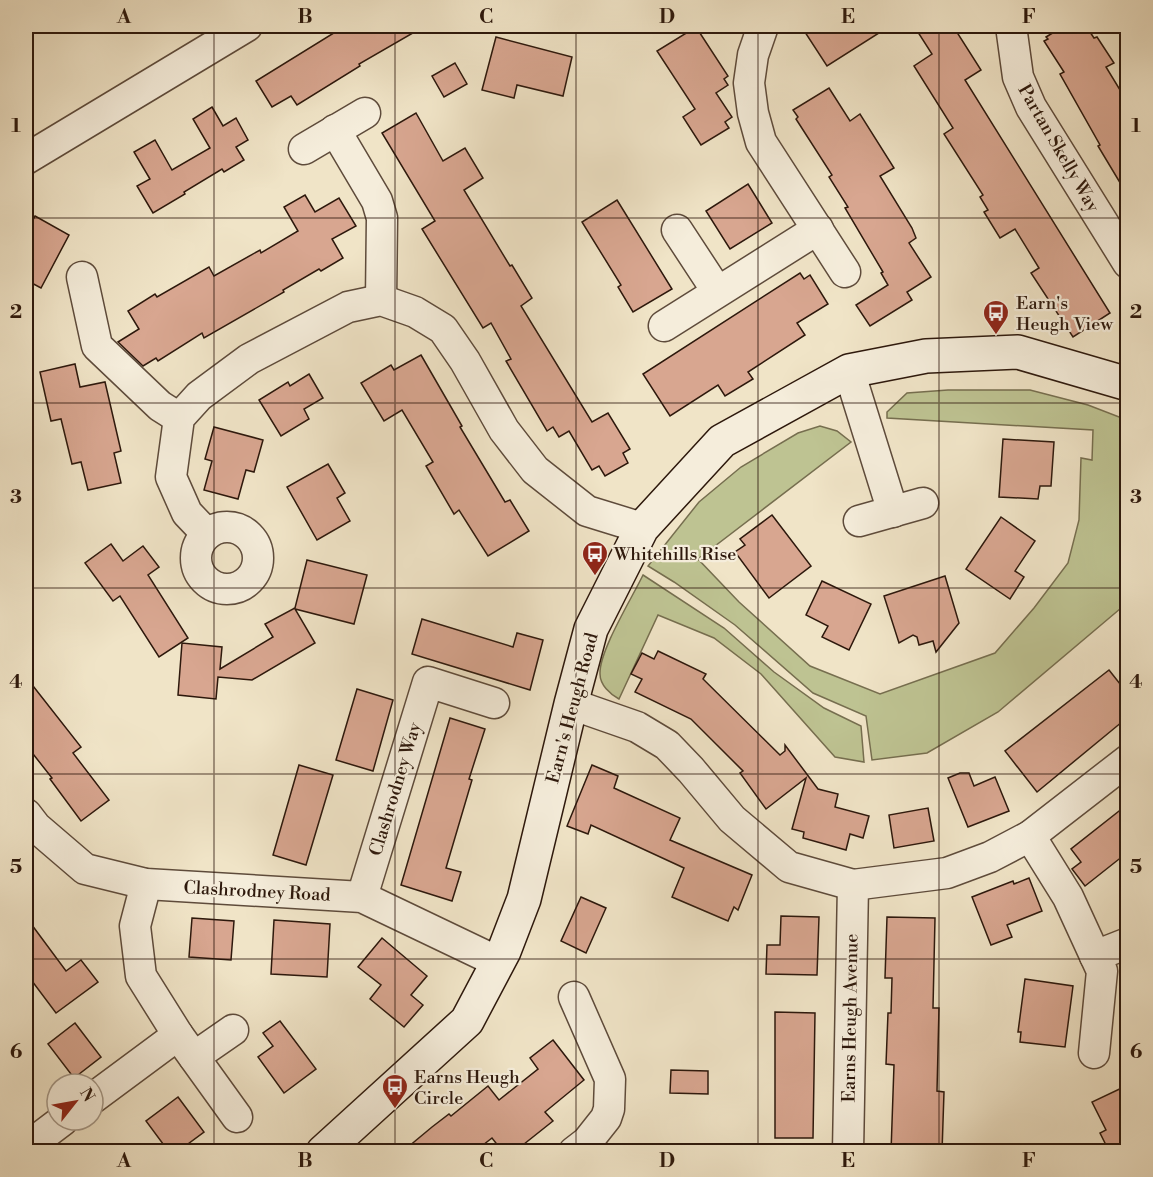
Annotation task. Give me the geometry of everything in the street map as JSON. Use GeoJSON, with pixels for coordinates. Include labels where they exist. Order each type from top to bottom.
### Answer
{"type":"FeatureCollection","features":[{"type":"Feature","properties":{"kind":"street"},"geometry":{"type":"LineString","coordinates":[[26,159],[247,26]]}},
{"type":"Feature","properties":{"kind":"street"},"geometry":{"type":"LineString","coordinates":[[763,26],[753,56],[749,83],[753,113],[761,142],[845,272]]}},
{"type":"Feature","properties":{"kind":"street","name":"Partan Skelly Way"},"geometry":{"type":"LineString","coordinates":[[1011,26],[1018,77],[1031,107],[1128,263]]}},
{"type":"Feature","properties":{"kind":"street"},"geometry":{"type":"LineString","coordinates":[[304,149],[365,113]]}},
{"type":"Feature","properties":{"kind":"street"},"geometry":{"type":"LineString","coordinates":[[335,130],[377,201],[382,218],[381,300]]}},
{"type":"Feature","properties":{"kind":"street"},"geometry":{"type":"LineString","coordinates":[[664,326],[818,229]]}},
{"type":"Feature","properties":{"kind":"street"},"geometry":{"type":"LineString","coordinates":[[677,230],[717,291]]}},
{"type":"Feature","properties":{"kind":"street"},"geometry":{"type":"LineString","coordinates":[[82,277],[97,346],[160,406],[179,418]]}},
{"type":"Feature","properties":{"kind":"street"},"geometry":{"type":"LineString","coordinates":[[207,534],[187,513],[171,477],[179,418],[199,396],[249,359],[348,308],[381,300],[415,312],[442,329],[465,361],[504,430],[535,470],[587,511],[642,528]]}},
{"type":"Feature","properties":{"kind":"street","name":"Earn's Heugh Road"},"geometry":{"type":"LineString","coordinates":[[324,1152],[467,1021],[498,962],[524,899],[591,629],[642,528],[722,441],[849,371],[926,356],[1018,352],[1128,384]]}},
{"type":"Feature","properties":{"kind":"street"},"geometry":{"type":"LineString","coordinates":[[849,371],[893,512]]}},
{"type":"Feature","properties":{"kind":"street"},"geometry":{"type":"LineString","coordinates":[[859,521],[923,504]]}},
{"type":"Feature","properties":{"kind":"street","name":"Clashrodney Way"},"geometry":{"type":"LineString","coordinates":[[362,897],[428,682],[494,703]]}},
{"type":"Feature","properties":{"kind":"street"},"geometry":{"type":"LineString","coordinates":[[571,704],[638,727],[667,745],[692,770],[732,819],[789,867],[853,885],[947,873],[990,857],[1030,836],[1128,760]]}},
{"type":"Feature","properties":{"kind":"street","name":"Clashrodney Road"},"geometry":{"type":"LineString","coordinates":[[26,814],[36,827],[85,869],[146,884],[362,897],[498,962]]}},
{"type":"Feature","properties":{"kind":"street"},"geometry":{"type":"LineString","coordinates":[[1030,836],[1068,897],[1102,970],[1094,1053]]}},
{"type":"Feature","properties":{"kind":"street"},"geometry":{"type":"LineString","coordinates":[[146,884],[135,926],[141,976],[186,1046],[237,1117]]}},
{"type":"Feature","properties":{"kind":"street","name":"Earns Heugh Avenue"},"geometry":{"type":"LineString","coordinates":[[848,1152],[853,885]]}},
{"type":"Feature","properties":{"kind":"street"},"geometry":{"type":"LineString","coordinates":[[1095,956],[1128,943]]}},
{"type":"Feature","properties":{"kind":"street"},"geometry":{"type":"LineString","coordinates":[[574,997],[610,1079],[609,1109],[606,1118],[587,1142],[574,1152]]}},
{"type":"Feature","properties":{"kind":"street"},"geometry":{"type":"LineString","coordinates":[[105,1091],[186,1046],[233,1030]]}},
{"type":"Feature","properties":{"kind":"street"},"geometry":{"type":"LineString","coordinates":[[26,1148],[47,1132]]}},
{"type":"Feature","properties":{"kind":"green space"},"geometry":{"type":"Polygon","coordinates":[[[948,390],[1030,390],[1088,405],[1127,420],[1127,603],[998,712],[927,753],[872,760],[866,716],[813,693],[735,625],[648,566],[699,502],[741,467],[798,433],[820,426],[837,431],[851,442],[698,559],[739,602],[810,666],[880,694],[995,653],[1034,608],[1068,563],[1079,520],[1081,458],[1092,460],[1093,430],[887,418],[887,412],[907,393],[948,390]]]}},
{"type":"Feature","properties":{"kind":"green space"},"geometry":{"type":"Polygon","coordinates":[[[643,575],[724,628],[774,672],[824,708],[861,726],[864,762],[835,757],[761,674],[714,638],[658,615],[619,699],[612,695],[602,682],[601,664],[617,624],[643,575]]]}},
{"type":"Feature","properties":{"kind":"building"},"geometry":{"type":"Polygon","coordinates":[[[345,26],[425,26],[359,64],[360,66],[297,105],[291,96],[272,107],[256,81],[345,26]]]}},
{"type":"Feature","properties":{"kind":"building"},"geometry":{"type":"Polygon","coordinates":[[[801,26],[890,26],[827,66],[801,26]]]}},
{"type":"Feature","properties":{"kind":"building"},"geometry":{"type":"Polygon","coordinates":[[[914,26],[953,26],[981,70],[965,80],[1110,313],[1073,337],[1031,273],[1039,268],[1015,229],[1000,238],[984,212],[988,210],[980,197],[983,195],[944,134],[953,128],[914,66],[932,54],[914,26]]]}},
{"type":"Feature","properties":{"kind":"building"},"geometry":{"type":"Polygon","coordinates":[[[1064,26],[1086,26],[1094,38],[1097,37],[1114,63],[1106,67],[1128,103],[1128,196],[1098,146],[1100,145],[1060,74],[1064,72],[1044,41],[1048,39],[1046,37],[1064,26]]]}},
{"type":"Feature","properties":{"kind":"building"},"geometry":{"type":"Polygon","coordinates":[[[696,27],[728,76],[724,79],[728,85],[716,93],[732,117],[725,122],[729,128],[701,145],[683,117],[695,109],[657,51],[696,27]]]}},
{"type":"Feature","properties":{"kind":"building"},"geometry":{"type":"Polygon","coordinates":[[[496,37],[572,57],[563,96],[517,85],[514,98],[482,90],[496,37]]]}},
{"type":"Feature","properties":{"kind":"building"},"geometry":{"type":"Polygon","coordinates":[[[455,63],[467,84],[444,97],[432,76],[455,63]]]}},
{"type":"Feature","properties":{"kind":"building"},"geometry":{"type":"Polygon","coordinates":[[[829,88],[850,121],[860,114],[894,168],[880,176],[912,228],[916,238],[909,243],[931,277],[907,292],[912,300],[870,326],[856,305],[888,285],[881,273],[883,272],[845,208],[848,207],[829,177],[832,175],[796,119],[798,117],[793,110],[829,88]]]}},
{"type":"Feature","properties":{"kind":"building"},"geometry":{"type":"Polygon","coordinates":[[[212,107],[223,126],[236,118],[248,140],[236,147],[244,160],[224,172],[222,169],[153,213],[137,186],[150,179],[134,152],[155,140],[172,170],[210,148],[193,119],[212,107]]]}},
{"type":"Feature","properties":{"kind":"building"},"geometry":{"type":"Polygon","coordinates":[[[416,113],[443,161],[465,148],[483,178],[464,190],[532,298],[521,306],[592,422],[608,413],[630,449],[623,453],[628,463],[605,476],[599,466],[592,470],[569,431],[559,437],[553,427],[547,431],[506,361],[511,359],[491,323],[483,328],[422,229],[435,221],[382,133],[416,113]]]}},
{"type":"Feature","properties":{"kind":"building"},"geometry":{"type":"Polygon","coordinates":[[[748,184],[772,223],[730,249],[706,211],[748,184]]]}},
{"type":"Feature","properties":{"kind":"building"},"geometry":{"type":"Polygon","coordinates":[[[305,195],[315,212],[339,198],[356,226],[332,239],[343,258],[321,271],[319,269],[204,338],[202,333],[158,361],[156,358],[143,366],[118,342],[139,329],[128,311],[155,294],[157,297],[209,267],[214,276],[260,250],[261,253],[298,231],[284,207],[305,195]]]}},
{"type":"Feature","properties":{"kind":"building"},"geometry":{"type":"Polygon","coordinates":[[[617,200],[672,289],[633,312],[618,287],[621,285],[582,222],[617,200]]]}},
{"type":"Feature","properties":{"kind":"building"},"geometry":{"type":"Polygon","coordinates":[[[35,216],[69,235],[41,288],[26,280],[26,234],[35,216]]]}},
{"type":"Feature","properties":{"kind":"building"},"geometry":{"type":"Polygon","coordinates":[[[800,273],[804,279],[810,275],[828,304],[797,323],[805,335],[748,372],[753,379],[725,396],[718,385],[670,416],[643,374],[800,273]]]}},
{"type":"Feature","properties":{"kind":"building"},"geometry":{"type":"Polygon","coordinates":[[[421,355],[462,426],[460,427],[505,502],[510,500],[529,531],[488,556],[459,510],[454,514],[426,466],[433,462],[402,410],[384,421],[361,383],[391,365],[394,370],[421,355]]]}},
{"type":"Feature","properties":{"kind":"building"},"geometry":{"type":"Polygon","coordinates":[[[75,364],[80,387],[105,382],[121,451],[114,453],[121,483],[88,490],[81,462],[72,464],[61,419],[51,421],[40,372],[75,364]]]}},
{"type":"Feature","properties":{"kind":"building"},"geometry":{"type":"Polygon","coordinates":[[[309,374],[323,398],[304,409],[309,419],[281,436],[259,400],[288,382],[290,386],[309,374]]]}},
{"type":"Feature","properties":{"kind":"building"},"geometry":{"type":"Polygon","coordinates":[[[214,427],[263,440],[254,472],[246,470],[238,499],[204,490],[212,461],[205,459],[214,427]]]}},
{"type":"Feature","properties":{"kind":"building"},"geometry":{"type":"Polygon","coordinates":[[[1003,439],[1054,442],[1051,486],[1040,486],[1038,499],[999,497],[1003,439]]]}},
{"type":"Feature","properties":{"kind":"building"},"geometry":{"type":"Polygon","coordinates":[[[328,464],[345,493],[337,498],[350,521],[317,540],[287,487],[328,464]]]}},
{"type":"Feature","properties":{"kind":"building"},"geometry":{"type":"Polygon","coordinates":[[[772,515],[811,566],[769,598],[735,552],[745,545],[740,539],[772,515]]]}},
{"type":"Feature","properties":{"kind":"building"},"geometry":{"type":"Polygon","coordinates":[[[1001,517],[1035,541],[1015,571],[1024,577],[1010,599],[966,569],[1001,517]]]}},
{"type":"Feature","properties":{"kind":"building"},"geometry":{"type":"Polygon","coordinates":[[[111,544],[123,561],[143,546],[159,567],[148,575],[188,638],[159,657],[120,596],[113,601],[85,563],[111,544]]]}},
{"type":"Feature","properties":{"kind":"building"},"geometry":{"type":"Polygon","coordinates":[[[307,560],[367,575],[354,624],[295,609],[315,643],[252,680],[218,677],[216,699],[178,695],[182,643],[222,647],[220,669],[273,637],[265,624],[295,608],[307,560]]]}},
{"type":"Feature","properties":{"kind":"building"},"geometry":{"type":"Polygon","coordinates":[[[945,576],[959,623],[936,652],[933,641],[919,645],[917,637],[913,635],[899,643],[884,596],[945,576]]]}},
{"type":"Feature","properties":{"kind":"building"},"geometry":{"type":"Polygon","coordinates":[[[822,581],[871,604],[849,650],[822,637],[828,626],[806,615],[822,581]]]}},
{"type":"Feature","properties":{"kind":"building"},"geometry":{"type":"Polygon","coordinates":[[[422,619],[513,647],[517,633],[543,640],[530,690],[412,654],[422,619]]]}},
{"type":"Feature","properties":{"kind":"building"},"geometry":{"type":"Polygon","coordinates":[[[658,651],[706,674],[703,679],[780,755],[785,751],[785,745],[818,789],[838,794],[835,807],[869,816],[863,838],[850,834],[846,850],[803,838],[804,832],[792,829],[806,778],[766,809],[740,773],[743,771],[691,719],[635,692],[642,679],[631,674],[642,653],[654,659],[658,651]]]}},
{"type":"Feature","properties":{"kind":"building"},"geometry":{"type":"Polygon","coordinates":[[[1109,670],[1128,694],[1128,717],[1037,792],[1005,751],[1109,670]]]}},
{"type":"Feature","properties":{"kind":"building"},"geometry":{"type":"Polygon","coordinates":[[[26,677],[81,747],[73,753],[109,800],[81,821],[26,745],[26,677]]]}},
{"type":"Feature","properties":{"kind":"building"},"geometry":{"type":"Polygon","coordinates":[[[357,689],[393,700],[373,771],[336,760],[357,689]]]}},
{"type":"Feature","properties":{"kind":"building"},"geometry":{"type":"Polygon","coordinates":[[[450,718],[485,729],[469,779],[472,780],[446,868],[461,872],[452,901],[401,885],[450,718]]]}},
{"type":"Feature","properties":{"kind":"building"},"geometry":{"type":"Polygon","coordinates":[[[299,765],[333,775],[306,865],[273,855],[299,765]]]}},
{"type":"Feature","properties":{"kind":"building"},"geometry":{"type":"Polygon","coordinates":[[[592,765],[618,776],[614,788],[680,818],[670,840],[752,875],[738,910],[734,907],[728,921],[672,897],[684,868],[591,825],[588,834],[567,826],[592,765]]]}},
{"type":"Feature","properties":{"kind":"building"},"geometry":{"type":"Polygon","coordinates":[[[960,773],[969,773],[974,786],[995,777],[1009,811],[968,827],[948,778],[960,773]]]}},
{"type":"Feature","properties":{"kind":"building"},"geometry":{"type":"Polygon","coordinates":[[[1128,804],[1128,852],[1085,886],[1072,869],[1081,862],[1071,849],[1128,804]]]}},
{"type":"Feature","properties":{"kind":"building"},"geometry":{"type":"Polygon","coordinates":[[[928,808],[934,841],[894,848],[889,815],[928,808]]]}},
{"type":"Feature","properties":{"kind":"building"},"geometry":{"type":"Polygon","coordinates":[[[1029,878],[1042,911],[1007,925],[1012,937],[991,945],[972,897],[1013,881],[1014,884],[1029,878]]]}},
{"type":"Feature","properties":{"kind":"building"},"geometry":{"type":"Polygon","coordinates":[[[581,897],[606,908],[586,953],[561,941],[581,897]]]}},
{"type":"Feature","properties":{"kind":"building"},"geometry":{"type":"Polygon","coordinates":[[[781,916],[819,917],[817,975],[766,974],[767,945],[780,945],[781,916]]]}},
{"type":"Feature","properties":{"kind":"building"},"geometry":{"type":"Polygon","coordinates":[[[26,917],[66,971],[81,960],[98,982],[56,1013],[26,973],[26,917]]]}},
{"type":"Feature","properties":{"kind":"building"},"geometry":{"type":"Polygon","coordinates":[[[887,917],[935,918],[933,1008],[939,1008],[937,1091],[944,1092],[942,1152],[891,1152],[894,1065],[886,1064],[892,978],[885,978],[887,917]]]}},
{"type":"Feature","properties":{"kind":"building"},"geometry":{"type":"Polygon","coordinates":[[[192,918],[234,921],[231,960],[189,957],[192,918]]]}},
{"type":"Feature","properties":{"kind":"building"},"geometry":{"type":"Polygon","coordinates":[[[274,920],[330,924],[327,977],[271,974],[274,920]]]}},
{"type":"Feature","properties":{"kind":"building"},"geometry":{"type":"Polygon","coordinates":[[[382,938],[427,976],[411,995],[423,1005],[404,1027],[370,999],[381,985],[358,967],[382,938]]]}},
{"type":"Feature","properties":{"kind":"building"},"geometry":{"type":"Polygon","coordinates":[[[1025,979],[1073,986],[1065,1047],[1020,1042],[1021,1032],[1018,1032],[1025,979]]]}},
{"type":"Feature","properties":{"kind":"building"},"geometry":{"type":"Polygon","coordinates":[[[775,1012],[815,1013],[813,1138],[775,1138],[775,1012]]]}},
{"type":"Feature","properties":{"kind":"building"},"geometry":{"type":"Polygon","coordinates":[[[280,1021],[316,1069],[284,1093],[258,1057],[273,1046],[263,1033],[280,1021]]]}},
{"type":"Feature","properties":{"kind":"building"},"geometry":{"type":"Polygon","coordinates":[[[75,1023],[101,1057],[82,1072],[69,1072],[48,1044],[75,1023]]]}},
{"type":"Feature","properties":{"kind":"building"},"geometry":{"type":"Polygon","coordinates":[[[553,1040],[584,1080],[545,1112],[553,1121],[514,1152],[503,1152],[492,1138],[474,1152],[402,1152],[488,1086],[499,1100],[538,1069],[530,1058],[553,1040]]]}},
{"type":"Feature","properties":{"kind":"building"},"geometry":{"type":"Polygon","coordinates":[[[671,1070],[708,1071],[708,1094],[670,1093],[671,1070]]]}},
{"type":"Feature","properties":{"kind":"building"},"geometry":{"type":"Polygon","coordinates":[[[1128,1085],[1128,1152],[1116,1152],[1115,1148],[1109,1151],[1100,1133],[1106,1130],[1092,1102],[1128,1085]]]}},
{"type":"Feature","properties":{"kind":"building"},"geometry":{"type":"Polygon","coordinates":[[[178,1097],[204,1132],[177,1152],[169,1152],[146,1121],[178,1097]]]}},
{"type":"Feature","properties":{"kind":"place","name":"Earn's Heugh View"},"geometry":{"type":"Point","coordinates":[996,336]}},
{"type":"Feature","properties":{"kind":"place","name":"Whitehills Rise"},"geometry":{"type":"Point","coordinates":[595,577]}},
{"type":"Feature","properties":{"kind":"place","name":"Earns Heugh Circle"},"geometry":{"type":"Point","coordinates":[395,1110]}}]}
